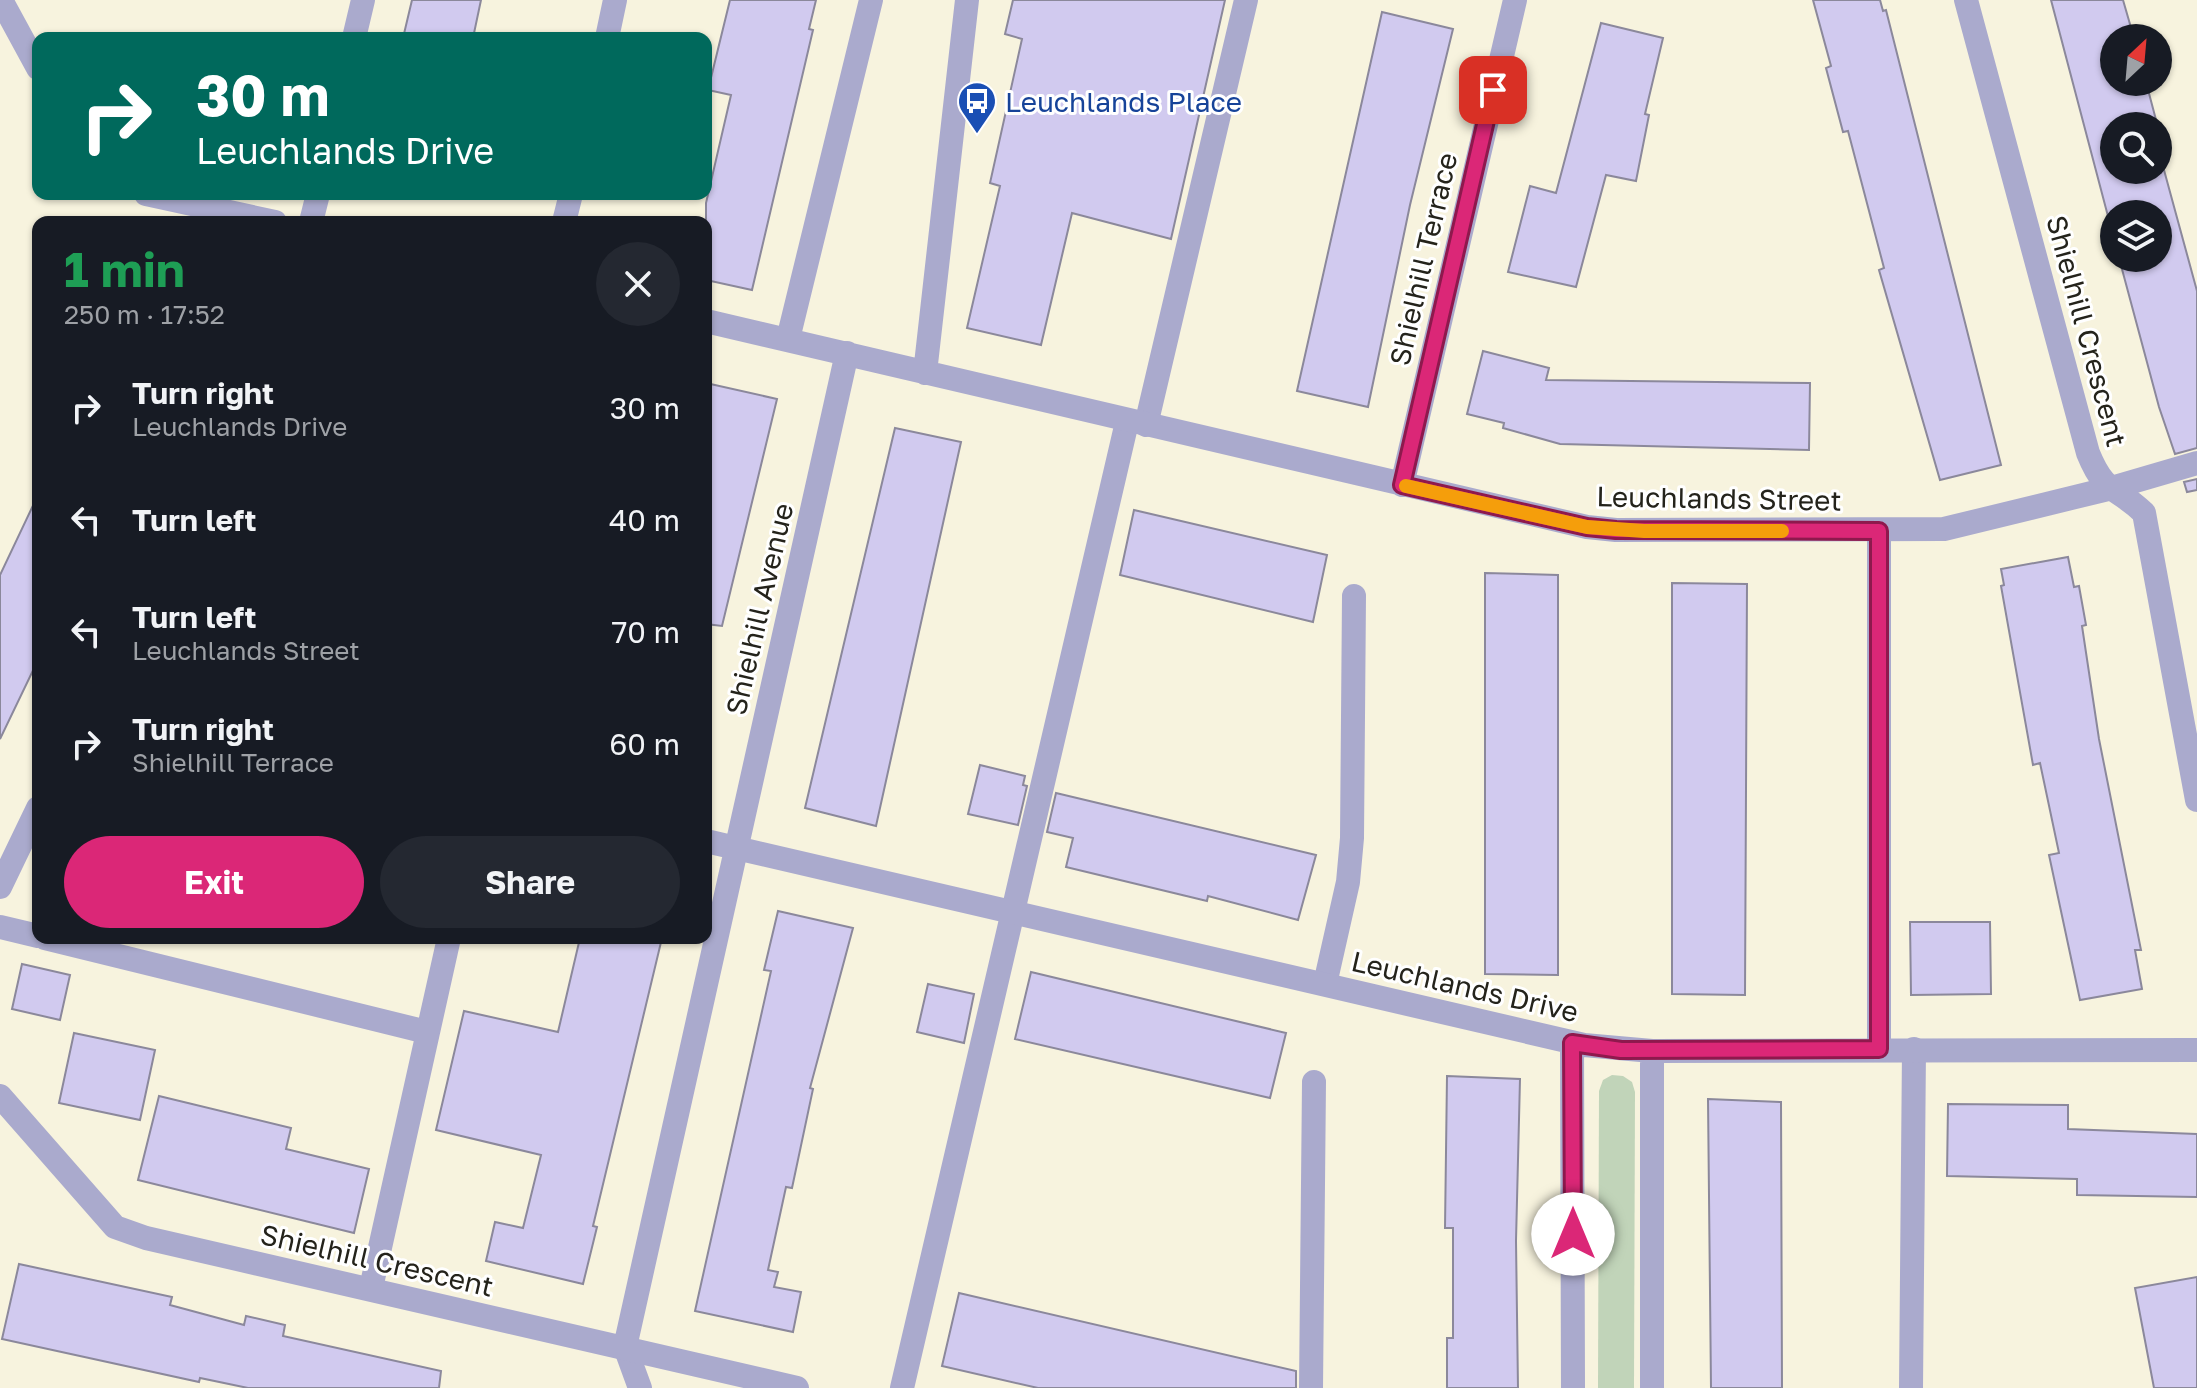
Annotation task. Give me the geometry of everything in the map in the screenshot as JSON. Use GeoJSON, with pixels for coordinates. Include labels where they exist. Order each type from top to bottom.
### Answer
{"type":"FeatureCollection","features":[{"type":"Feature","properties":{"kind":"street"},"geometry":{"type":"LineString","coordinates":[[1,0],[32,57]]}},
{"type":"Feature","properties":{"kind":"street"},"geometry":{"type":"LineString","coordinates":[[355,32],[363,0]]}},
{"type":"Feature","properties":{"kind":"street"},"geometry":{"type":"LineString","coordinates":[[608,32],[615,0]]}},
{"type":"Feature","properties":{"kind":"street"},"geometry":{"type":"LineString","coordinates":[[788,339],[871,0]]}},
{"type":"Feature","properties":{"kind":"street"},"geometry":{"type":"LineString","coordinates":[[925,373],[967,0]]}},
{"type":"Feature","properties":{"kind":"street"},"geometry":{"type":"LineString","coordinates":[[902,1388],[1011,913],[1246,0]]}},
{"type":"Feature","properties":{"kind":"street","name":"Shielhill Terrace"},"geometry":{"type":"LineString","coordinates":[[1402,485],[1515,0]]}},
{"type":"Feature","properties":{"kind":"street","name":"Shielhill Crescent"},"geometry":{"type":"LineString","coordinates":[[1966,0],[2088,453],[2108,489],[2128,497],[2144,513],[2197,800]]}},
{"type":"Feature","properties":{"kind":"street"},"geometry":{"type":"LineString","coordinates":[[174,200],[247,216]]}},
{"type":"Feature","properties":{"kind":"street","name":"Leuchlands Street"},"geometry":{"type":"LineString","coordinates":[[712,322],[1136,424],[1601,529],[1944,529],[2108,489],[2197,463]]}},
{"type":"Feature","properties":{"kind":"street","name":"Shielhill Avenue"},"geometry":{"type":"LineString","coordinates":[[625,1347],[847,353]]}},
{"type":"Feature","properties":{"kind":"street"},"geometry":{"type":"LineString","coordinates":[[1879,531],[1879,1049]]}},
{"type":"Feature","properties":{"kind":"street"},"geometry":{"type":"LineString","coordinates":[[1325,984],[1348,882],[1352,838],[1354,596]]}},
{"type":"Feature","properties":{"kind":"street"},"geometry":{"type":"LineString","coordinates":[[0,887],[32,820]]}},
{"type":"Feature","properties":{"kind":"street","name":"Leuchlands Drive"},"geometry":{"type":"LineString","coordinates":[[712,842],[1572,1043],[1652,1051],[2197,1050]]}},
{"type":"Feature","properties":{"kind":"street"},"geometry":{"type":"LineString","coordinates":[[0,927],[32,935]]}},
{"type":"Feature","properties":{"kind":"street"},"geometry":{"type":"LineString","coordinates":[[69,944],[427,1032]]}},
{"type":"Feature","properties":{"kind":"street"},"geometry":{"type":"LineString","coordinates":[[371,1288],[448,944]]}},
{"type":"Feature","properties":{"kind":"street"},"geometry":{"type":"LineString","coordinates":[[1572,1043],[1573,1388]]}},
{"type":"Feature","properties":{"kind":"street"},"geometry":{"type":"LineString","coordinates":[[1911,1388],[1914,1049]]}},
{"type":"Feature","properties":{"kind":"street"},"geometry":{"type":"LineString","coordinates":[[1652,1051],[1652,1388]]}},
{"type":"Feature","properties":{"kind":"street"},"geometry":{"type":"LineString","coordinates":[[1311,1388],[1314,1082]]}},
{"type":"Feature","properties":{"kind":"street","name":"Shielhill Crescent"},"geometry":{"type":"LineString","coordinates":[[0,1096],[115,1227],[146,1238],[797,1388]]}},
{"type":"Feature","properties":{"kind":"street"},"geometry":{"type":"LineString","coordinates":[[625,1347],[640,1388]]}},
{"type":"Feature","properties":{"kind":"green space"},"geometry":{"type":"Polygon","coordinates":[[[1612,1075],[1623,1076],[1632,1082],[1635,1092],[1634,1388],[1598,1388],[1599,1091],[1603,1080],[1612,1075]]]}},
{"type":"Feature","properties":{"kind":"building"},"geometry":{"type":"Polygon","coordinates":[[[412,0],[481,0],[474,32],[404,32],[412,0]]]}},
{"type":"Feature","properties":{"kind":"building"},"geometry":{"type":"Polygon","coordinates":[[[730,0],[816,0],[809,29],[813,30],[752,290],[712,281],[712,216],[706,216],[706,203],[712,200],[712,177],[731,95],[712,91],[712,74],[730,0]]]}},
{"type":"Feature","properties":{"kind":"building"},"geometry":{"type":"Polygon","coordinates":[[[1013,0],[1225,0],[1171,239],[1072,213],[1041,345],[967,328],[1000,186],[990,183],[1022,39],[1005,34],[1013,0]]]}},
{"type":"Feature","properties":{"kind":"building"},"geometry":{"type":"Polygon","coordinates":[[[1813,0],[1880,0],[1883,11],[1886,10],[2001,465],[1940,480],[1879,270],[1884,268],[1848,131],[1843,132],[1826,68],[1831,66],[1813,0]]]}},
{"type":"Feature","properties":{"kind":"building"},"geometry":{"type":"Polygon","coordinates":[[[2051,0],[2123,0],[2130,24],[2100,24],[2100,96],[2150,96],[2154,112],[2100,112],[2100,184],[2168,184],[2197,291],[2197,448],[2175,454],[2159,407],[2123,272],[2172,272],[2172,200],[2104,200],[2051,0]]]}},
{"type":"Feature","properties":{"kind":"building"},"geometry":{"type":"Polygon","coordinates":[[[1382,12],[1453,29],[1410,205],[1368,407],[1297,391],[1382,12]]]}},
{"type":"Feature","properties":{"kind":"building"},"geometry":{"type":"Polygon","coordinates":[[[1601,23],[1663,38],[1645,114],[1649,115],[1636,181],[1606,175],[1576,287],[1508,272],[1530,186],[1556,193],[1601,23]]]}},
{"type":"Feature","properties":{"kind":"building"},"geometry":{"type":"Polygon","coordinates":[[[1483,351],[1549,368],[1546,380],[1810,383],[1809,450],[1560,444],[1503,428],[1504,423],[1467,414],[1483,351]]]}},
{"type":"Feature","properties":{"kind":"building"},"geometry":{"type":"Polygon","coordinates":[[[712,384],[777,399],[722,626],[712,625],[712,384]]]}},
{"type":"Feature","properties":{"kind":"building"},"geometry":{"type":"Polygon","coordinates":[[[895,428],[961,442],[876,826],[805,808],[895,428]]]}},
{"type":"Feature","properties":{"kind":"building"},"geometry":{"type":"Polygon","coordinates":[[[2197,479],[2197,490],[2187,492],[2184,482],[2197,479]]]}},
{"type":"Feature","properties":{"kind":"building"},"geometry":{"type":"Polygon","coordinates":[[[32,508],[32,672],[0,739],[0,575],[32,508]]]}},
{"type":"Feature","properties":{"kind":"building"},"geometry":{"type":"Polygon","coordinates":[[[1134,510],[1327,555],[1313,622],[1120,575],[1134,510]]]}},
{"type":"Feature","properties":{"kind":"building"},"geometry":{"type":"Polygon","coordinates":[[[2068,557],[2074,587],[2079,586],[2099,739],[2141,950],[2135,950],[2142,989],[2080,1000],[2049,855],[2059,853],[2040,763],[2033,765],[2001,586],[2004,585],[2001,569],[2068,557]]]}},
{"type":"Feature","properties":{"kind":"building"},"geometry":{"type":"Polygon","coordinates":[[[1485,573],[1558,575],[1558,975],[1485,974],[1485,573]]]}},
{"type":"Feature","properties":{"kind":"building"},"geometry":{"type":"Polygon","coordinates":[[[1672,583],[1747,584],[1745,995],[1672,994],[1672,583]]]}},
{"type":"Feature","properties":{"kind":"building"},"geometry":{"type":"Polygon","coordinates":[[[980,765],[1025,776],[1023,785],[1027,786],[1018,825],[968,814],[980,765]]]}},
{"type":"Feature","properties":{"kind":"building"},"geometry":{"type":"Polygon","coordinates":[[[1056,793],[1316,855],[1298,920],[1208,896],[1207,901],[1066,867],[1073,838],[1047,832],[1056,793]]]}},
{"type":"Feature","properties":{"kind":"building"},"geometry":{"type":"Polygon","coordinates":[[[778,911],[853,928],[810,1088],[813,1089],[792,1188],[786,1187],[768,1270],[778,1272],[774,1287],[801,1292],[793,1332],[695,1311],[771,971],[764,970],[778,911]]]}},
{"type":"Feature","properties":{"kind":"building"},"geometry":{"type":"Polygon","coordinates":[[[1910,922],[1990,922],[1991,994],[1911,995],[1910,922]]]}},
{"type":"Feature","properties":{"kind":"building"},"geometry":{"type":"Polygon","coordinates":[[[579,944],[661,944],[593,1226],[597,1227],[583,1284],[486,1261],[495,1222],[523,1228],[541,1155],[436,1130],[464,1011],[558,1032],[579,944]]]}},
{"type":"Feature","properties":{"kind":"building"},"geometry":{"type":"Polygon","coordinates":[[[22,964],[70,975],[60,1020],[12,1009],[22,964]]]}},
{"type":"Feature","properties":{"kind":"building"},"geometry":{"type":"Polygon","coordinates":[[[1031,972],[1286,1033],[1270,1098],[1015,1039],[1031,972]]]}},
{"type":"Feature","properties":{"kind":"building"},"geometry":{"type":"Polygon","coordinates":[[[928,984],[974,994],[964,1043],[917,1032],[928,984]]]}},
{"type":"Feature","properties":{"kind":"building"},"geometry":{"type":"Polygon","coordinates":[[[74,1033],[155,1050],[140,1120],[59,1103],[74,1033]]]}},
{"type":"Feature","properties":{"kind":"building"},"geometry":{"type":"Polygon","coordinates":[[[1447,1076],[1520,1079],[1516,1241],[1518,1388],[1447,1388],[1447,1338],[1453,1338],[1453,1228],[1445,1228],[1447,1076]]]}},
{"type":"Feature","properties":{"kind":"building"},"geometry":{"type":"Polygon","coordinates":[[[159,1096],[291,1128],[286,1149],[369,1169],[354,1233],[138,1180],[159,1096]]]}},
{"type":"Feature","properties":{"kind":"building"},"geometry":{"type":"Polygon","coordinates":[[[1708,1099],[1781,1102],[1782,1388],[1711,1388],[1708,1099]]]}},
{"type":"Feature","properties":{"kind":"building"},"geometry":{"type":"Polygon","coordinates":[[[1948,1104],[2068,1105],[2068,1129],[2197,1134],[2197,1197],[2077,1195],[2077,1179],[1947,1176],[1948,1104]]]}},
{"type":"Feature","properties":{"kind":"building"},"geometry":{"type":"Polygon","coordinates":[[[19,1264],[172,1297],[170,1305],[244,1325],[246,1316],[285,1325],[283,1336],[441,1371],[439,1388],[248,1388],[200,1378],[199,1382],[2,1339],[19,1264]]]}},
{"type":"Feature","properties":{"kind":"building"},"geometry":{"type":"Polygon","coordinates":[[[2197,1277],[2197,1388],[2154,1388],[2135,1288],[2197,1277]]]}},
{"type":"Feature","properties":{"kind":"building"},"geometry":{"type":"Polygon","coordinates":[[[959,1293],[1296,1371],[1296,1388],[1038,1388],[942,1366],[959,1293]]]}},
{"type":"Feature","properties":{"kind":"slow traffic"},"geometry":{"type":"LineString","coordinates":[[1406,486],[1587,527],[1644,531],[1782,531]]}},
{"type":"Feature","properties":{"kind":"place","name":"Leuchlands Place"},"geometry":{"type":"Point","coordinates":[977,135]}},
{"type":"Feature","properties":{"kind":"route"},"geometry":{"type":"LineString","coordinates":[[1493,90],[1402,485],[1587,527],[1616,530],[1879,531],[1879,1049],[1621,1050],[1572,1043],[1573,1234]]}}]}
